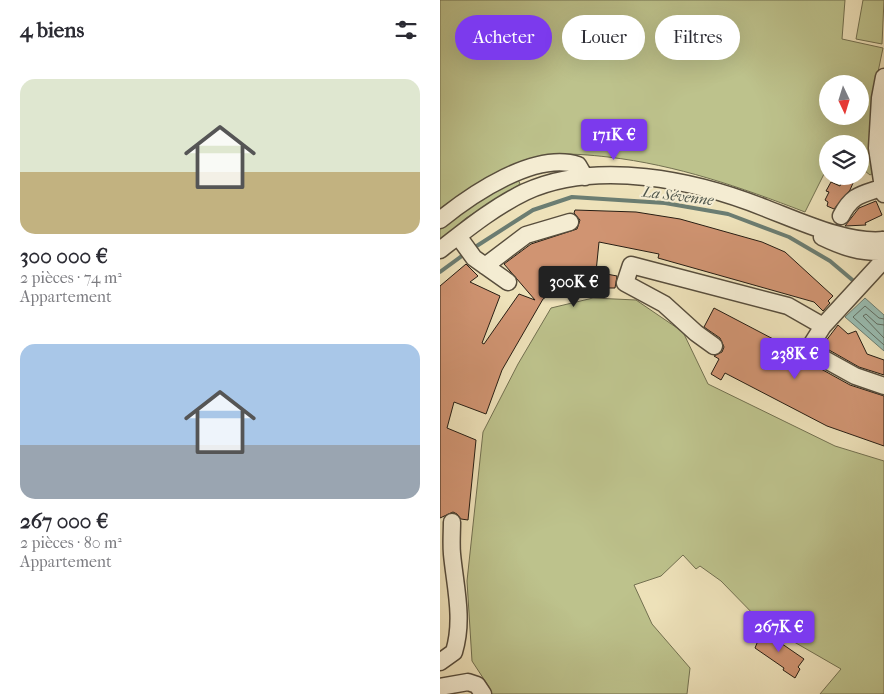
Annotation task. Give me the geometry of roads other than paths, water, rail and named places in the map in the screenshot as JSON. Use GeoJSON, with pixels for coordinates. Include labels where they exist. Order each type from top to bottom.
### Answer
{"type":"FeatureCollection","features":[{"type":"Feature","properties":{"kind":"street"},"geometry":{"type":"LineString","coordinates":[[841,216],[848,201],[855,196],[883,191],[877,130],[884,77]]}},
{"type":"Feature","properties":{"kind":"street"},"geometry":{"type":"LineString","coordinates":[[440,220],[488,186],[536,166],[570,162],[582,169],[584,177]]}},
{"type":"Feature","properties":{"kind":"street"},"geometry":{"type":"LineString","coordinates":[[471,252],[497,208],[526,192],[584,177],[648,178],[695,184],[736,196],[809,226],[820,236],[845,248],[860,252],[883,246],[881,263],[824,326],[808,350],[855,376],[884,386]]}},
{"type":"Feature","properties":{"kind":"street"},"geometry":{"type":"LineString","coordinates":[[440,250],[471,252],[570,222]]}},
{"type":"Feature","properties":{"kind":"street"},"geometry":{"type":"LineString","coordinates":[[471,252],[508,282]]}},
{"type":"Feature","properties":{"kind":"street"},"geometry":{"type":"LineString","coordinates":[[714,346],[696,333],[664,304],[625,283],[631,265],[788,306],[824,326]]}},
{"type":"Feature","properties":{"kind":"street"},"geometry":{"type":"LineString","coordinates":[[440,662],[454,652],[458,633],[458,595],[452,553],[452,522]]}},
{"type":"Feature","properties":{"kind":"street"},"geometry":{"type":"LineString","coordinates":[[440,687],[468,682],[477,685],[483,694]]}},
{"type":"Feature","properties":{"kind":"water"},"geometry":{"type":"Polygon","coordinates":[[[865,298],[884,315],[884,351],[845,317],[865,298]]]}},
{"type":"Feature","properties":{"kind":"waterway","name":"La Sévenne"},"geometry":{"type":"LineString","coordinates":[[472,249],[533,210],[572,197],[665,203],[728,214],[789,237],[830,261],[856,283]]}},
{"type":"Feature","properties":{"kind":"waterway","name":"La Sévenne"},"geometry":{"type":"LineString","coordinates":[[440,272],[466,253]]}}]}
